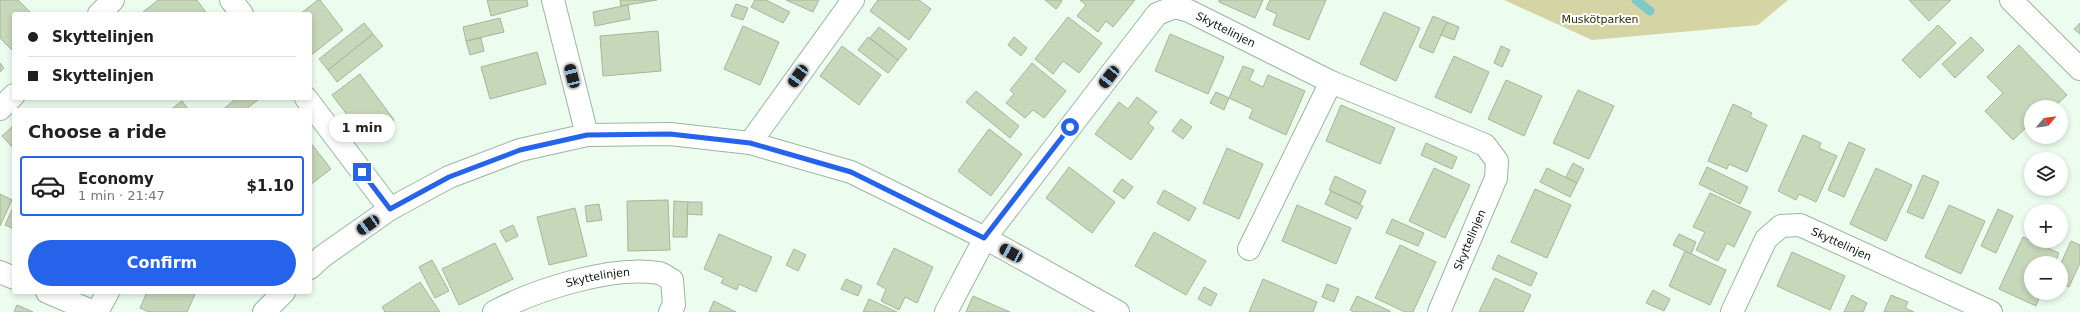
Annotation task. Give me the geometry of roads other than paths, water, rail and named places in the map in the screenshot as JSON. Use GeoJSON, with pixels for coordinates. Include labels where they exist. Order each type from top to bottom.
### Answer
{"type":"FeatureCollection","features":[{"type":"Feature","properties":{"kind":"street"},"geometry":{"type":"LineString","coordinates":[[101,12],[113,0]]}},
{"type":"Feature","properties":{"kind":"street"},"geometry":{"type":"LineString","coordinates":[[231,0],[240,12]]}},
{"type":"Feature","properties":{"kind":"street"},"geometry":{"type":"LineString","coordinates":[[553,0],[587,135]]}},
{"type":"Feature","properties":{"kind":"street"},"geometry":{"type":"LineString","coordinates":[[750,143],[853,0]]}},
{"type":"Feature","properties":{"kind":"street"},"geometry":{"type":"LineString","coordinates":[[2011,0],[2080,69]]}},
{"type":"Feature","properties":{"kind":"street","name":"Skyttelinjen"},"geometry":{"type":"LineString","coordinates":[[946,312],[984,238],[1157,14],[1175,7],[1189,11],[1331,82],[1485,145],[1497,160],[1496,178],[1438,312]]}},
{"type":"Feature","properties":{"kind":"street"},"geometry":{"type":"LineString","coordinates":[[1249,249],[1331,82]]}},
{"type":"Feature","properties":{"kind":"street"},"geometry":{"type":"LineString","coordinates":[[0,109],[12,97]]}},
{"type":"Feature","properties":{"kind":"street"},"geometry":{"type":"LineString","coordinates":[[308,100],[390,209]]}},
{"type":"Feature","properties":{"kind":"street"},"geometry":{"type":"LineString","coordinates":[[312,266],[323,256],[390,209],[456,174],[520,150],[587,135],[670,134],[750,143],[851,172],[984,238],[1118,312]]}},
{"type":"Feature","properties":{"kind":"street","name":"Skyttelinjen"},"geometry":{"type":"LineString","coordinates":[[1732,312],[1766,239],[1781,226],[1800,225],[1991,312]]}},
{"type":"Feature","properties":{"kind":"street"},"geometry":{"type":"LineString","coordinates":[[0,272],[12,277]]}},
{"type":"Feature","properties":{"kind":"street","name":"Skyttelinjen"},"geometry":{"type":"LineString","coordinates":[[494,312],[516,300],[558,285],[621,273],[660,273],[672,280],[674,305],[670,312]]}},
{"type":"Feature","properties":{"kind":"street"},"geometry":{"type":"LineString","coordinates":[[52,294],[95,312],[107,294]]}},
{"type":"Feature","properties":{"kind":"street"},"geometry":{"type":"LineString","coordinates":[[264,312],[282,294]]}},
{"type":"Feature","properties":{"kind":"waterway"},"geometry":{"type":"LineString","coordinates":[[1636,0],[1650,11]]}},
{"type":"Feature","properties":{"kind":"park label","name":"Muskötparken"},"geometry":{"type":"Point","coordinates":[1600,19]}}]}
